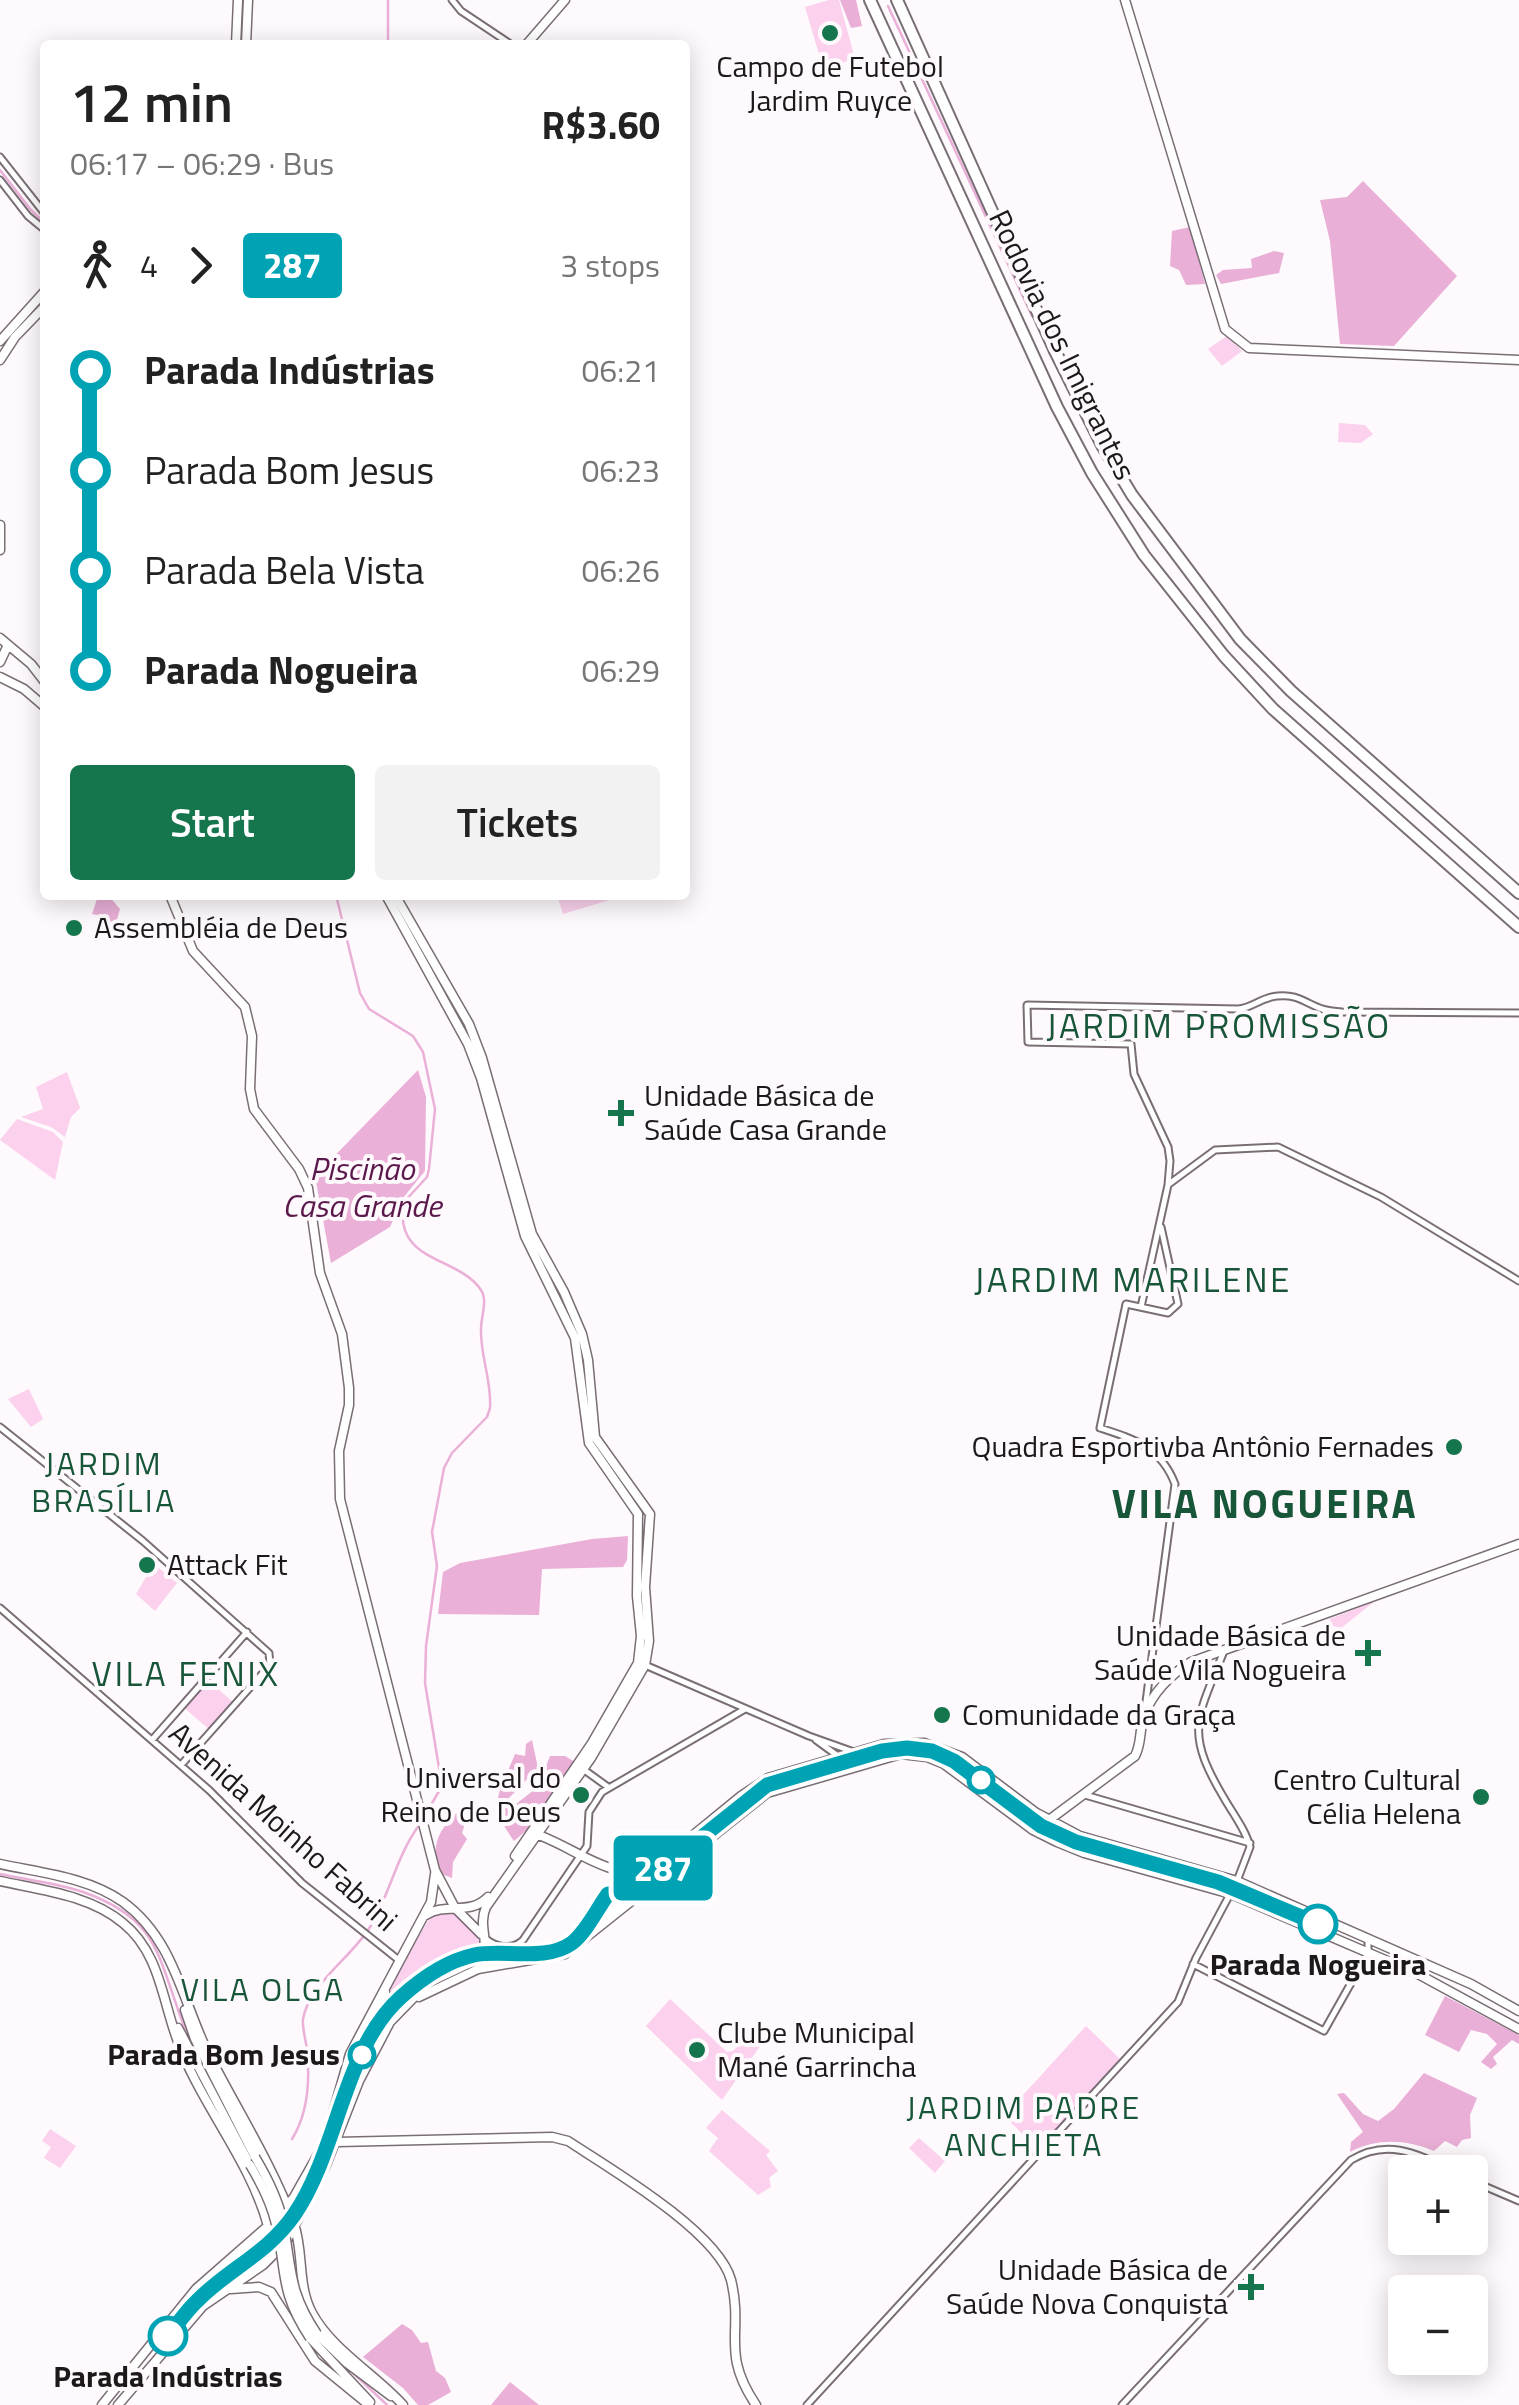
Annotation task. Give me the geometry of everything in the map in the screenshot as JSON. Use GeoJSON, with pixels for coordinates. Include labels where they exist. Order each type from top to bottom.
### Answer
{"type":"FeatureCollection","features":[{"type":"Feature","properties":{"kind":"highway","name":"Rodovia dos Imigrantes"},"geometry":{"type":"LineString","coordinates":[[870,0],[1058,407],[1092,473],[1144,555],[1224,656],[1273,709],[1519,927]]}},
{"type":"Feature","properties":{"kind":"highway","name":"Rodovia dos Imigrantes"},"geometry":{"type":"LineString","coordinates":[[897,0],[1054,350],[1103,447],[1132,494],[1240,639],[1278,678],[1519,893]]}},
{"type":"Feature","properties":{"kind":"main road"},"geometry":{"type":"LineString","coordinates":[[236,40],[238,0]]}},
{"type":"Feature","properties":{"kind":"main road"},"geometry":{"type":"LineString","coordinates":[[246,40],[248,0]]}},
{"type":"Feature","properties":{"kind":"main road"},"geometry":{"type":"LineString","coordinates":[[530,40],[565,0]]}},
{"type":"Feature","properties":{"kind":"main road"},"geometry":{"type":"LineString","coordinates":[[1126,0],[1226,330],[1249,348],[1519,360]]}},
{"type":"Feature","properties":{"kind":"main road"},"geometry":{"type":"LineString","coordinates":[[0,341],[40,297]]}},
{"type":"Feature","properties":{"kind":"main road"},"geometry":{"type":"LineString","coordinates":[[0,360],[15,336],[40,311]]}},
{"type":"Feature","properties":{"kind":"main road"},"geometry":{"type":"LineString","coordinates":[[0,526],[0,550]]}},
{"type":"Feature","properties":{"kind":"main road"},"geometry":{"type":"LineString","coordinates":[[0,662],[4,642],[40,676]]}},
{"type":"Feature","properties":{"kind":"main road"},"geometry":{"type":"LineString","coordinates":[[0,677],[40,697]]}},
{"type":"Feature","properties":{"kind":"main road"},"geometry":{"type":"LineString","coordinates":[[29,692],[40,702]]}},
{"type":"Feature","properties":{"kind":"main road"},"geometry":{"type":"LineString","coordinates":[[172,900],[193,950],[245,1007],[252,1036],[250,1088],[254,1110],[299,1169],[310,1198],[320,1273],[342,1334],[349,1388],[339,1450],[340,1499],[435,1870],[455,1908],[484,1937]]}},
{"type":"Feature","properties":{"kind":"main road"},"geometry":{"type":"LineString","coordinates":[[118,2405],[199,2310],[264,2265],[296,2228],[378,2041],[396,2014],[438,1977],[481,1959],[485,1951],[481,1923],[486,1907],[642,1664],[638,1514],[590,1443],[575,1338],[525,1236],[468,1044],[389,900]]}},
{"type":"Feature","properties":{"kind":"main road"},"geometry":{"type":"LineString","coordinates":[[398,900],[476,1041],[532,1234],[582,1334],[595,1437],[650,1519],[644,1587],[649,1640],[642,1664],[582,1769],[484,1901],[474,1907],[439,1908],[426,1915]]}},
{"type":"Feature","properties":{"kind":"main road"},"geometry":{"type":"LineString","coordinates":[[638,1514],[644,1506]]}},
{"type":"Feature","properties":{"kind":"main road"},"geometry":{"type":"LineString","coordinates":[[638,1514],[650,1519]]}},
{"type":"Feature","properties":{"kind":"main road"},"geometry":{"type":"LineString","coordinates":[[1016,1817],[1036,1826],[1048,1821],[1136,1756],[1144,1717],[1169,1678],[1191,1662],[1519,1544]]}},
{"type":"Feature","properties":{"kind":"main road"},"geometry":{"type":"LineString","coordinates":[[608,1867],[635,1873],[650,1869],[768,1778],[898,1742],[940,1746],[962,1757],[1048,1821],[1100,1844],[1237,1882],[1471,1984],[1519,2011]]}},
{"type":"Feature","properties":{"kind":"main road"},"geometry":{"type":"LineString","coordinates":[[410,2001],[478,1969],[566,1954],[754,1802],[780,1787],[897,1754],[934,1759],[1044,1836],[1084,1853],[1231,1894],[1460,1995],[1519,2029]]}},
{"type":"Feature","properties":{"kind":"main road"},"geometry":{"type":"LineString","coordinates":[[736,1800],[754,1802]]}},
{"type":"Feature","properties":{"kind":"main road"},"geometry":{"type":"LineString","coordinates":[[533,1833],[608,1867],[624,1880],[626,1894],[602,1928]]}},
{"type":"Feature","properties":{"kind":"main road"},"geometry":{"type":"LineString","coordinates":[[0,1864],[80,1881],[120,1900],[157,1935],[214,2065],[278,2182],[296,2228],[305,2294],[316,2320],[403,2405]]}},
{"type":"Feature","properties":{"kind":"main road"},"geometry":{"type":"LineString","coordinates":[[102,2405],[196,2289],[268,2226],[303,2184],[324,2144],[350,2054],[426,1915],[434,1894],[435,1870]]}},
{"type":"Feature","properties":{"kind":"main road"},"geometry":{"type":"LineString","coordinates":[[0,1881],[79,1900],[116,1918],[147,1951],[182,2053],[268,2226]]}},
{"type":"Feature","properties":{"kind":"main road"},"geometry":{"type":"LineString","coordinates":[[386,1987],[385,2004],[396,2014]]}},
{"type":"Feature","properties":{"kind":"main road"},"geometry":{"type":"LineString","coordinates":[[182,1991],[198,2058],[272,2211],[283,2282],[293,2309],[320,2350],[371,2405]]}},
{"type":"Feature","properties":{"kind":"main road"},"geometry":{"type":"LineString","coordinates":[[168,2006],[274,2192],[283,2222],[290,2278],[300,2306],[328,2346],[403,2405]]}},
{"type":"Feature","properties":{"kind":"main road"},"geometry":{"type":"LineString","coordinates":[[342,2124],[360,2139]]}},
{"type":"Feature","properties":{"kind":"main road"},"geometry":{"type":"LineString","coordinates":[[336,2142],[552,2136],[568,2141],[685,2222],[716,2251],[731,2282],[736,2315],[736,2369],[756,2405]]}},
{"type":"Feature","properties":{"kind":"main road"},"geometry":{"type":"LineString","coordinates":[[278,2182],[289,2190],[303,2184]]}},
{"type":"Feature","properties":{"kind":"main road"},"geometry":{"type":"LineString","coordinates":[[253,2190],[268,2189],[278,2182]]}},
{"type":"Feature","properties":{"kind":"main road"},"geometry":{"type":"LineString","coordinates":[[222,2292],[288,2284],[300,2266]]}},
{"type":"Feature","properties":{"kind":"main road"},"geometry":{"type":"LineString","coordinates":[[264,2288],[281,2306],[316,2361],[371,2405]]}},
{"type":"Feature","properties":{"kind":"main road"},"geometry":{"type":"LineString","coordinates":[[281,2306],[291,2291],[305,2294]]}},
{"type":"Feature","properties":{"kind":"street"},"geometry":{"type":"LineString","coordinates":[[452,0],[461,11],[504,40]]}},
{"type":"Feature","properties":{"kind":"street"},"geometry":{"type":"LineString","coordinates":[[0,157],[18,193],[40,223]]}},
{"type":"Feature","properties":{"kind":"street"},"geometry":{"type":"LineString","coordinates":[[0,180],[40,210]]}},
{"type":"Feature","properties":{"kind":"street"},"geometry":{"type":"LineString","coordinates":[[1141,1307],[1168,1186],[1168,1148],[1134,1074],[1131,1044],[1028,1042],[1028,1005],[1240,1009],[1265,997],[1284,995],[1342,1012],[1519,1012]]}},
{"type":"Feature","properties":{"kind":"street"},"geometry":{"type":"LineString","coordinates":[[1168,1186],[1215,1150],[1278,1147],[1387,1201],[1519,1281]]}},
{"type":"Feature","properties":{"kind":"street"},"geometry":{"type":"LineString","coordinates":[[1144,1717],[1175,1484],[1169,1467],[1155,1452],[1140,1442],[1100,1428],[1126,1304],[1168,1314],[1179,1301],[1160,1222]]}},
{"type":"Feature","properties":{"kind":"street"},"geometry":{"type":"LineString","coordinates":[[0,1425],[148,1546],[269,1653],[270,1665],[181,1765]]}},
{"type":"Feature","properties":{"kind":"street","name":"Avenida Moinho Fabrini"},"geometry":{"type":"LineString","coordinates":[[0,1608],[216,1796],[273,1857],[400,1961]]}},
{"type":"Feature","properties":{"kind":"street"},"geometry":{"type":"LineString","coordinates":[[0,1622],[7,1614]]}},
{"type":"Feature","properties":{"kind":"street"},"geometry":{"type":"LineString","coordinates":[[152,1740],[247,1632]]}},
{"type":"Feature","properties":{"kind":"street"},"geometry":{"type":"LineString","coordinates":[[807,2405],[1178,2002],[1193,1964],[1237,1882],[1250,1843],[1208,1772],[1196,1739],[1201,1711],[1226,1648]]}},
{"type":"Feature","properties":{"kind":"street"},"geometry":{"type":"LineString","coordinates":[[642,1664],[854,1752]]}},
{"type":"Feature","properties":{"kind":"street"},"geometry":{"type":"LineString","coordinates":[[722,1719],[731,1702]]}},
{"type":"Feature","properties":{"kind":"street"},"geometry":{"type":"LineString","coordinates":[[484,1937],[500,1946],[520,1944],[589,1843],[590,1806],[608,1788],[744,1709]]}},
{"type":"Feature","properties":{"kind":"street"},"geometry":{"type":"LineString","coordinates":[[809,1736],[854,1767]]}},
{"type":"Feature","properties":{"kind":"street"},"geometry":{"type":"LineString","coordinates":[[582,1769],[608,1788]]}},
{"type":"Feature","properties":{"kind":"street"},"geometry":{"type":"LineString","coordinates":[[1083,1795],[1250,1843]]}},
{"type":"Feature","properties":{"kind":"street"},"geometry":{"type":"LineString","coordinates":[[1193,1964],[1326,2030],[1368,1952],[1368,1939]]}},
{"type":"Feature","properties":{"kind":"street"},"geometry":{"type":"LineString","coordinates":[[1122,2405],[1352,2160],[1378,2148],[1396,2148],[1419,2155]]}},
{"type":"Feature","properties":{"kind":"street"},"geometry":{"type":"LineString","coordinates":[[1488,2188],[1519,2201]]}},
{"type":"Feature","properties":{"kind":"shaded area","name":"Campo de Futebol Jardim Ruyce"},"geometry":{"type":"Polygon","coordinates":[[[839,0],[855,59],[823,68],[805,7],[839,0]]]}},
{"type":"Feature","properties":{"kind":"shaded area"},"geometry":{"type":"Polygon","coordinates":[[[840,0],[856,0],[862,26],[851,28],[840,0]]]}},
{"type":"Feature","properties":{"kind":"shaded area"},"geometry":{"type":"Polygon","coordinates":[[[1363,181],[1457,276],[1394,346],[1340,344],[1330,241],[1320,200],[1347,197],[1363,181]]]}},
{"type":"Feature","properties":{"kind":"shaded area"},"geometry":{"type":"Polygon","coordinates":[[[1190,227],[1205,284],[1186,285],[1179,270],[1170,266],[1172,231],[1190,227]]]}},
{"type":"Feature","properties":{"kind":"shaded area"},"geometry":{"type":"Polygon","coordinates":[[[1274,251],[1284,253],[1279,273],[1221,284],[1216,275],[1223,270],[1252,268],[1251,259],[1274,251]]]}},
{"type":"Feature","properties":{"kind":"shaded area"},"geometry":{"type":"Polygon","coordinates":[[[1227,336],[1242,351],[1222,366],[1208,349],[1227,336]]]}},
{"type":"Feature","properties":{"kind":"shaded area"},"geometry":{"type":"Polygon","coordinates":[[[1339,423],[1365,425],[1373,434],[1361,443],[1338,442],[1339,423]]]}},
{"type":"Feature","properties":{"kind":"shaded area"},"geometry":{"type":"Polygon","coordinates":[[[97,900],[112,900],[120,909],[112,937],[103,916],[92,914],[97,900]]]}},
{"type":"Feature","properties":{"kind":"shaded area"},"geometry":{"type":"Polygon","coordinates":[[[559,900],[610,900],[563,914],[559,900]]]}},
{"type":"Feature","properties":{"kind":"shaded area"},"geometry":{"type":"Polygon","coordinates":[[[67,1072],[80,1108],[71,1117],[65,1137],[51,1127],[21,1117],[43,1109],[36,1087],[67,1072]]]}},
{"type":"Feature","properties":{"kind":"shaded area"},"geometry":{"type":"Polygon","coordinates":[[[17,1119],[53,1132],[63,1142],[55,1180],[0,1140],[17,1119]]]}},
{"type":"Feature","properties":{"kind":"shaded area"},"geometry":{"type":"Polygon","coordinates":[[[29,1389],[43,1419],[31,1427],[8,1399],[29,1389]]]}},
{"type":"Feature","properties":{"kind":"shaded area"},"geometry":{"type":"Polygon","coordinates":[[[154,1564],[177,1583],[155,1611],[136,1594],[154,1564]]]}},
{"type":"Feature","properties":{"kind":"shaded area"},"geometry":{"type":"Polygon","coordinates":[[[1375,1601],[1340,1629],[1330,1624],[1330,1619],[1375,1601]]]}},
{"type":"Feature","properties":{"kind":"shaded area"},"geometry":{"type":"Polygon","coordinates":[[[206,1678],[235,1704],[211,1731],[182,1706],[206,1678]]]}},
{"type":"Feature","properties":{"kind":"shaded area"},"geometry":{"type":"Polygon","coordinates":[[[532,1740],[538,1768],[509,1798],[512,1807],[538,1787],[550,1756],[565,1756],[575,1762],[528,1829],[514,1841],[500,1817],[498,1798],[515,1754],[525,1756],[526,1744],[532,1740]]]}},
{"type":"Feature","properties":{"kind":"shaded area"},"geometry":{"type":"Polygon","coordinates":[[[461,1805],[470,1808],[462,1833],[467,1839],[453,1862],[452,1878],[439,1873],[436,1845],[461,1805]]]}},
{"type":"Feature","properties":{"kind":"shaded area"},"geometry":{"type":"Polygon","coordinates":[[[450,1911],[476,1933],[482,1945],[480,1951],[433,1969],[381,2027],[345,2108],[339,2108],[346,2070],[373,2014],[429,1919],[450,1911]]]}},
{"type":"Feature","properties":{"kind":"shaded area"},"geometry":{"type":"Polygon","coordinates":[[[1445,1996],[1519,2035],[1519,2044],[1512,2040],[1493,2057],[1497,2064],[1491,2069],[1481,2062],[1497,2044],[1487,2034],[1471,2030],[1459,2052],[1425,2035],[1445,1996]]]}},
{"type":"Feature","properties":{"kind":"shaded area","name":"Clube Municipal Mané Garrincha"},"geometry":{"type":"Polygon","coordinates":[[[670,1999],[727,2052],[733,2051],[761,2023],[770,2032],[722,2100],[646,2026],[670,1999]]]}},
{"type":"Feature","properties":{"kind":"shaded area"},"geometry":{"type":"Polygon","coordinates":[[[1086,2026],[1120,2059],[1038,2149],[1004,2116],[1086,2026]]]}},
{"type":"Feature","properties":{"kind":"shaded area"},"geometry":{"type":"Polygon","coordinates":[[[1424,2073],[1477,2098],[1470,2115],[1471,2138],[1462,2140],[1457,2147],[1445,2141],[1434,2151],[1391,2142],[1370,2144],[1350,2152],[1351,2142],[1363,2132],[1337,2094],[1344,2093],[1363,2114],[1378,2121],[1394,2109],[1424,2073]]]}},
{"type":"Feature","properties":{"kind":"shaded area"},"geometry":{"type":"Polygon","coordinates":[[[722,2110],[770,2151],[766,2155],[778,2171],[769,2178],[771,2187],[758,2195],[709,2151],[718,2138],[706,2128],[722,2110]]]}},
{"type":"Feature","properties":{"kind":"shaded area"},"geometry":{"type":"Polygon","coordinates":[[[50,2129],[76,2146],[60,2168],[44,2158],[51,2147],[42,2141],[50,2129]]]}},
{"type":"Feature","properties":{"kind":"shaded area"},"geometry":{"type":"Polygon","coordinates":[[[919,2138],[945,2161],[935,2173],[909,2148],[919,2138]]]}},
{"type":"Feature","properties":{"kind":"shaded area"},"geometry":{"type":"Polygon","coordinates":[[[402,2324],[421,2343],[428,2342],[436,2371],[445,2378],[451,2392],[428,2405],[418,2405],[363,2357],[402,2324]]]}},
{"type":"Feature","properties":{"kind":"water","name":"Piscinão Casa Grande"},"geometry":{"type":"Polygon","coordinates":[[[418,1070],[426,1097],[425,1171],[403,1198],[390,1227],[331,1263],[315,1176],[418,1070]]]}},
{"type":"Feature","properties":{"kind":"water"},"geometry":{"type":"Polygon","coordinates":[[[628,1536],[623,1567],[542,1569],[539,1615],[438,1614],[443,1572],[460,1563],[628,1536]]]}},
{"type":"Feature","properties":{"kind":"water"},"geometry":{"type":"Polygon","coordinates":[[[510,2382],[539,2405],[491,2405],[510,2382]]]}},
{"type":"Feature","properties":{"kind":"waterway"},"geometry":{"type":"LineString","coordinates":[[388,0],[388,40]]}},
{"type":"Feature","properties":{"kind":"waterway"},"geometry":{"type":"LineString","coordinates":[[888,6],[1032,316]]}},
{"type":"Feature","properties":{"kind":"waterway"},"geometry":{"type":"LineString","coordinates":[[0,170],[40,218]]}},
{"type":"Feature","properties":{"kind":"waterway"},"geometry":{"type":"LineString","coordinates":[[337,900],[360,993],[369,1009],[413,1036],[423,1052],[435,1109],[427,1177],[404,1202],[403,1222],[408,1237],[417,1248],[471,1279],[484,1299],[481,1339],[490,1408],[487,1417],[452,1453],[444,1468],[432,1532],[437,1566],[425,1683],[442,1786],[424,1817]]}},
{"type":"Feature","properties":{"kind":"waterway"},"geometry":{"type":"LineString","coordinates":[[292,2139],[307,2096],[303,2023],[307,2006],[322,1982],[370,1927],[405,1848],[420,1824]]}},
{"type":"Feature","properties":{"kind":"waterway"},"geometry":{"type":"LineString","coordinates":[[0,1874],[83,1892],[107,1902],[140,1926],[159,1956],[185,2028],[217,2095]]}},
{"type":"Feature","properties":{"kind":"waterway"},"geometry":{"type":"LineString","coordinates":[[347,2367],[387,2405]]}},
{"type":"Feature","properties":{"kind":"bus line","name":"287"},"geometry":{"type":"LineString","coordinates":[[168,2336],[197,2300],[264,2248],[296,2212],[330,2144],[344,2098],[372,2035],[389,2009],[405,1994],[438,1970],[471,1956],[518,1954],[571,1944],[608,1894],[638,1888],[760,1789],[776,1781],[882,1751],[932,1751],[961,1765],[1041,1826],[1066,1838],[1218,1882],[1318,1924]]}},
{"type":"Feature","properties":{"kind":"place","name":"Campo de Futebol Jardim Ruyce"},"geometry":{"type":"Point","coordinates":[830,33]}},
{"type":"Feature","properties":{"kind":"place","name":"Assembléia de Deus"},"geometry":{"type":"Point","coordinates":[74,928]}},
{"type":"Feature","properties":{"kind":"place","name":"Unidade Básica de Saúde Casa Grande"},"geometry":{"type":"Point","coordinates":[621,1113]}},
{"type":"Feature","properties":{"kind":"place","name":"Quadra Esportivba Antônio Fernades"},"geometry":{"type":"Point","coordinates":[1454,1447]}},
{"type":"Feature","properties":{"kind":"place","name":"Attack Fit"},"geometry":{"type":"Point","coordinates":[147,1565]}},
{"type":"Feature","properties":{"kind":"place","name":"Unidade Básica de Saúde Vila Nogueira"},"geometry":{"type":"Point","coordinates":[1368,1653]}},
{"type":"Feature","properties":{"kind":"place","name":"Comunidade da Graça"},"geometry":{"type":"Point","coordinates":[942,1715]}},
{"type":"Feature","properties":{"kind":"place","name":"Universal do Reino de Deus"},"geometry":{"type":"Point","coordinates":[581,1795]}},
{"type":"Feature","properties":{"kind":"place","name":"Centro Cultural Célia Helena"},"geometry":{"type":"Point","coordinates":[1481,1797]}},
{"type":"Feature","properties":{"kind":"place","name":"Parada Nogueira"},"geometry":{"type":"Point","coordinates":[1318,1924]}},
{"type":"Feature","properties":{"kind":"place","name":"Clube Municipal Mané Garrincha"},"geometry":{"type":"Point","coordinates":[697,2050]}},
{"type":"Feature","properties":{"kind":"place","name":"Parada Bom Jesus"},"geometry":{"type":"Point","coordinates":[362,2055]}},
{"type":"Feature","properties":{"kind":"place","name":"Unidade Básica de Saúde Nova Conquista"},"geometry":{"type":"Point","coordinates":[1251,2287]}},
{"type":"Feature","properties":{"kind":"place","name":"Parada Indústrias"},"geometry":{"type":"Point","coordinates":[168,2336]}},
{"type":"Feature","properties":{"kind":"district","name":"JARDIM PROMISSÃO"},"geometry":{"type":"Point","coordinates":[1219,1026]}},
{"type":"Feature","properties":{"kind":"district","name":"JARDIM MARILENE"},"geometry":{"type":"Point","coordinates":[1133,1280]}},
{"type":"Feature","properties":{"kind":"district","name":"JARDIM BRASÍLIA"},"geometry":{"type":"Point","coordinates":[104,1482]}},
{"type":"Feature","properties":{"kind":"district","name":"VILA NOGUEIRA"},"geometry":{"type":"Point","coordinates":[1265,1504]}},
{"type":"Feature","properties":{"kind":"district","name":"VILA FENIX"},"geometry":{"type":"Point","coordinates":[186,1674]}},
{"type":"Feature","properties":{"kind":"district","name":"VILA OLGA"},"geometry":{"type":"Point","coordinates":[263,1990]}},
{"type":"Feature","properties":{"kind":"district","name":"JARDIM PADRE ANCHIETA"},"geometry":{"type":"Point","coordinates":[1024,2126]}}]}
